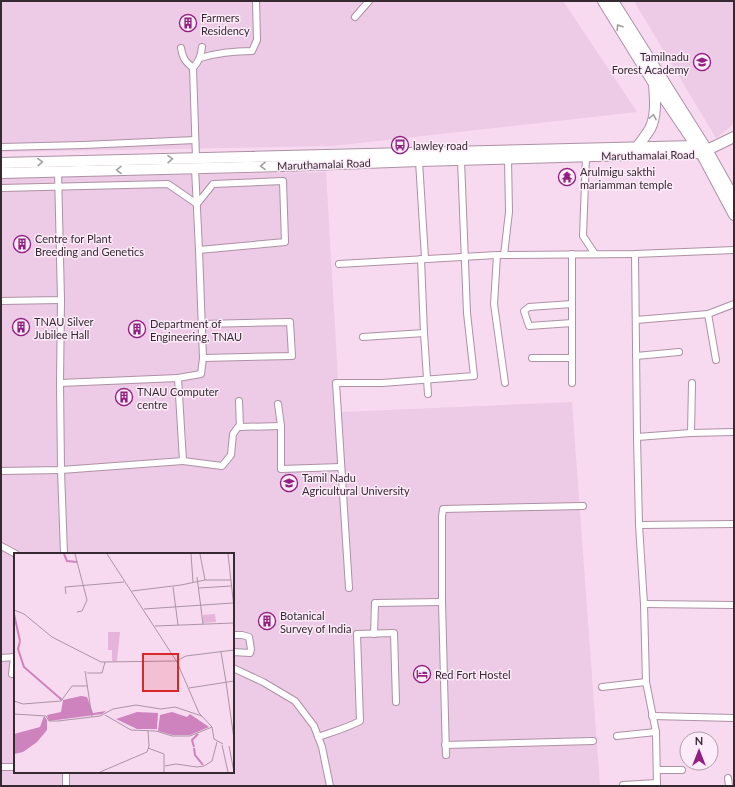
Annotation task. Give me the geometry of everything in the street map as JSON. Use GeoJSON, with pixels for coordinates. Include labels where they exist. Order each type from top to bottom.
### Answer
{"type":"FeatureCollection","features":[{"type":"Feature","properties":{"kind":"main road"},"geometry":{"type":"LineString","coordinates":[[603,1],[653,82],[734,198]]}},
{"type":"Feature","properties":{"kind":"main road"},"geometry":{"type":"LineString","coordinates":[[612,1],[701,150],[734,215]]}},
{"type":"Feature","properties":{"kind":"main road"},"geometry":{"type":"LineString","coordinates":[[638,147],[651,127],[653,120],[655,100],[653,82]]}},
{"type":"Feature","properties":{"kind":"main road"},"geometry":{"type":"LineString","coordinates":[[701,150],[734,137]]}},
{"type":"Feature","properties":{"kind":"main road","name":"Maruthamalai Road"},"geometry":{"type":"LineString","coordinates":[[1,173],[195,163],[638,147],[701,150]]}},
{"type":"Feature","properties":{"kind":"main road","name":"Maruthamalai Road"},"geometry":{"type":"LineString","coordinates":[[1,164],[418,161],[678,154],[701,150]]}},
{"type":"Feature","properties":{"kind":"main road"},"geometry":{"type":"LineString","coordinates":[[678,154],[690,156],[698,160],[711,172]]}},
{"type":"Feature","properties":{"kind":"street"},"geometry":{"type":"LineString","coordinates":[[200,58],[212,54],[235,51],[252,51],[257,40],[256,1]]}},
{"type":"Feature","properties":{"kind":"street"},"geometry":{"type":"LineString","coordinates":[[355,17],[369,1]]}},
{"type":"Feature","properties":{"kind":"street"},"geometry":{"type":"LineString","coordinates":[[60,382],[178,378],[201,374],[203,358],[195,163],[193,68],[200,58],[202,47]]}},
{"type":"Feature","properties":{"kind":"street"},"geometry":{"type":"LineString","coordinates":[[181,48],[182,57],[193,68]]}},
{"type":"Feature","properties":{"kind":"street"},"geometry":{"type":"LineString","coordinates":[[1,148],[195,140]]}},
{"type":"Feature","properties":{"kind":"street"},"geometry":{"type":"LineString","coordinates":[[586,156],[583,236],[595,254]]}},
{"type":"Feature","properties":{"kind":"street"},"geometry":{"type":"LineString","coordinates":[[505,382],[494,304],[500,255],[509,212],[508,159]]}},
{"type":"Feature","properties":{"kind":"street"},"geometry":{"type":"LineString","coordinates":[[349,588],[336,383],[382,383],[474,376],[467,313],[461,160]]}},
{"type":"Feature","properties":{"kind":"street"},"geometry":{"type":"LineString","coordinates":[[418,161],[423,258],[424,334],[428,394]]}},
{"type":"Feature","properties":{"kind":"street"},"geometry":{"type":"LineString","coordinates":[[58,171],[61,300],[60,382],[64,553]]}},
{"type":"Feature","properties":{"kind":"street"},"geometry":{"type":"LineString","coordinates":[[197,204],[213,184],[283,181],[285,242],[199,250]]}},
{"type":"Feature","properties":{"kind":"street"},"geometry":{"type":"LineString","coordinates":[[1,188],[168,184],[197,204]]}},
{"type":"Feature","properties":{"kind":"street"},"geometry":{"type":"LineString","coordinates":[[339,264],[465,256],[635,254],[734,250]]}},
{"type":"Feature","properties":{"kind":"street"},"geometry":{"type":"LineString","coordinates":[[572,254],[572,383]]}},
{"type":"Feature","properties":{"kind":"street"},"geometry":{"type":"LineString","coordinates":[[623,785],[657,785],[656,732],[646,682],[644,604],[639,525],[635,254]]}},
{"type":"Feature","properties":{"kind":"street"},"geometry":{"type":"LineString","coordinates":[[1,302],[61,300]]}},
{"type":"Feature","properties":{"kind":"street"},"geometry":{"type":"LineString","coordinates":[[572,304],[529,307],[524,311],[529,326],[572,323]]}},
{"type":"Feature","properties":{"kind":"street"},"geometry":{"type":"LineString","coordinates":[[636,320],[708,314],[734,304]]}},
{"type":"Feature","properties":{"kind":"street"},"geometry":{"type":"LineString","coordinates":[[708,314],[716,360]]}},
{"type":"Feature","properties":{"kind":"street"},"geometry":{"type":"LineString","coordinates":[[202,324],[290,322],[292,356],[203,358]]}},
{"type":"Feature","properties":{"kind":"street"},"geometry":{"type":"LineString","coordinates":[[363,337],[424,334]]}},
{"type":"Feature","properties":{"kind":"street"},"geometry":{"type":"LineString","coordinates":[[636,356],[679,352]]}},
{"type":"Feature","properties":{"kind":"street"},"geometry":{"type":"LineString","coordinates":[[532,358],[572,358]]}},
{"type":"Feature","properties":{"kind":"street"},"geometry":{"type":"LineString","coordinates":[[178,378],[183,461]]}},
{"type":"Feature","properties":{"kind":"street"},"geometry":{"type":"LineString","coordinates":[[691,433],[692,383]]}},
{"type":"Feature","properties":{"kind":"street"},"geometry":{"type":"LineString","coordinates":[[239,401],[240,427]]}},
{"type":"Feature","properties":{"kind":"street"},"geometry":{"type":"LineString","coordinates":[[278,404],[281,426],[281,469],[341,467]]}},
{"type":"Feature","properties":{"kind":"street"},"geometry":{"type":"LineString","coordinates":[[1,471],[62,470],[183,461],[222,466],[231,455],[233,434],[238,427],[281,426]]}},
{"type":"Feature","properties":{"kind":"street"},"geometry":{"type":"LineString","coordinates":[[637,437],[691,433],[734,432]]}},
{"type":"Feature","properties":{"kind":"street"},"geometry":{"type":"LineString","coordinates":[[446,755],[442,602],[443,509],[582,506]]}},
{"type":"Feature","properties":{"kind":"street"},"geometry":{"type":"LineString","coordinates":[[639,525],[734,524]]}},
{"type":"Feature","properties":{"kind":"street"},"geometry":{"type":"LineString","coordinates":[[1,546],[14,553]]}},
{"type":"Feature","properties":{"kind":"street"},"geometry":{"type":"LineString","coordinates":[[374,634],[374,604],[442,602]]}},
{"type":"Feature","properties":{"kind":"street"},"geometry":{"type":"LineString","coordinates":[[644,604],[734,605]]}},
{"type":"Feature","properties":{"kind":"street"},"geometry":{"type":"LineString","coordinates":[[318,737],[360,721],[357,634],[394,633],[396,702]]}},
{"type":"Feature","properties":{"kind":"street"},"geometry":{"type":"LineString","coordinates":[[234,635],[249,637],[251,649],[250,653],[234,652]]}},
{"type":"Feature","properties":{"kind":"street"},"geometry":{"type":"LineString","coordinates":[[1,658],[14,657],[12,674]]}},
{"type":"Feature","properties":{"kind":"street"},"geometry":{"type":"LineString","coordinates":[[234,668],[263,682],[295,701],[314,726],[322,748],[330,786]]}},
{"type":"Feature","properties":{"kind":"street"},"geometry":{"type":"LineString","coordinates":[[602,687],[646,682]]}},
{"type":"Feature","properties":{"kind":"street"},"geometry":{"type":"LineString","coordinates":[[652,716],[734,718]]}},
{"type":"Feature","properties":{"kind":"street"},"geometry":{"type":"LineString","coordinates":[[617,736],[656,732]]}},
{"type":"Feature","properties":{"kind":"street"},"geometry":{"type":"LineString","coordinates":[[446,745],[593,740]]}},
{"type":"Feature","properties":{"kind":"street"},"geometry":{"type":"LineString","coordinates":[[1,768],[14,767]]}},
{"type":"Feature","properties":{"kind":"street"},"geometry":{"type":"LineString","coordinates":[[656,770],[679,770]]}},
{"type":"Feature","properties":{"kind":"street"},"geometry":{"type":"LineString","coordinates":[[66,773],[66,786]]}},
{"type":"Feature","properties":{"kind":"street"},"geometry":{"type":"LineString","coordinates":[[728,778],[729,786]]}},
{"type":"Feature","properties":{"kind":"shaded area"},"geometry":{"type":"Polygon","coordinates":[[[1,1],[563,1],[637,112],[333,146],[1,152],[1,1]]]}},
{"type":"Feature","properties":{"kind":"shaded area","name":"Tamilnadu Forest Academy"},"geometry":{"type":"Polygon","coordinates":[[[634,1],[734,1],[734,124],[716,138],[634,1]]]}},
{"type":"Feature","properties":{"kind":"shaded area","name":"Tamil Nadu Agricultural University"},"geometry":{"type":"Polygon","coordinates":[[[326,172],[340,412],[572,402],[600,786],[1,786],[1,178],[326,172]]]}},
{"type":"Feature","properties":{"kind":"place","name":"Farmers Residency"},"geometry":{"type":"Point","coordinates":[188,23]}},
{"type":"Feature","properties":{"kind":"place","name":"Tamilnadu Forest Academy"},"geometry":{"type":"Point","coordinates":[702,62]}},
{"type":"Feature","properties":{"kind":"place","name":"lawley road"},"geometry":{"type":"Point","coordinates":[400,145]}},
{"type":"Feature","properties":{"kind":"place","name":"Arulmigu sakthi mariamman temple"},"geometry":{"type":"Point","coordinates":[567,177]}},
{"type":"Feature","properties":{"kind":"place","name":"Centre for Plant Breeding and Genetics"},"geometry":{"type":"Point","coordinates":[22,244]}},
{"type":"Feature","properties":{"kind":"place","name":"TNAU Silver Jubilee Hall"},"geometry":{"type":"Point","coordinates":[21,327]}},
{"type":"Feature","properties":{"kind":"place","name":"Department of Engineering, TNAU"},"geometry":{"type":"Point","coordinates":[137,329]}},
{"type":"Feature","properties":{"kind":"place","name":"TNAU Computer centre"},"geometry":{"type":"Point","coordinates":[124,397]}},
{"type":"Feature","properties":{"kind":"place","name":"Tamil Nadu Agricultural University"},"geometry":{"type":"Point","coordinates":[289,483]}},
{"type":"Feature","properties":{"kind":"place","name":"Botanical Survey of India"},"geometry":{"type":"Point","coordinates":[267,621]}},
{"type":"Feature","properties":{"kind":"place","name":"Red Fort Hostel"},"geometry":{"type":"Point","coordinates":[422,674]}}]}
